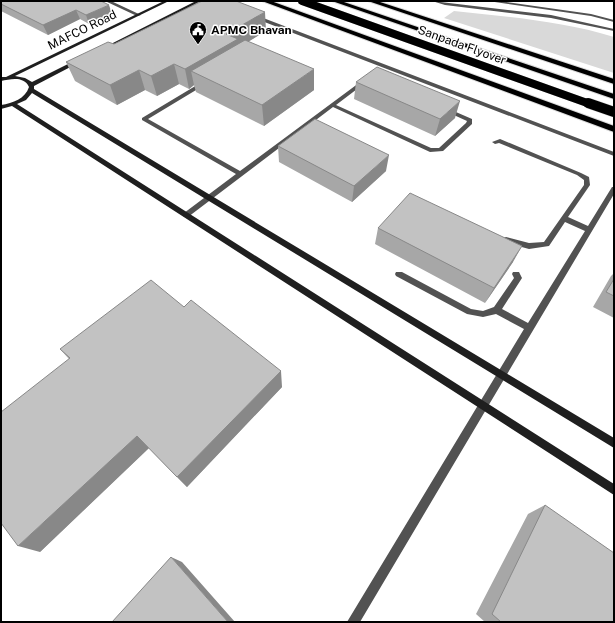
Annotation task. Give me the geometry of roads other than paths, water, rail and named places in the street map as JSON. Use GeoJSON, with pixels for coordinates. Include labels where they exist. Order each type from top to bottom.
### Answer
{"type":"FeatureCollection","features":[{"type":"Feature","properties":{"kind":"highway"},"geometry":{"type":"LineString","coordinates":[[265,1],[614,129]]}},
{"type":"Feature","properties":{"kind":"highway","name":"Sanpada Flyover"},"geometry":{"type":"LineString","coordinates":[[302,1],[614,112]]}},
{"type":"Feature","properties":{"kind":"highway"},"geometry":{"type":"LineString","coordinates":[[304,15],[329,1]]}},
{"type":"Feature","properties":{"kind":"highway","name":"Sanpada Flyover"},"geometry":{"type":"LineString","coordinates":[[335,1],[614,97]]}},
{"type":"Feature","properties":{"kind":"highway"},"geometry":{"type":"LineString","coordinates":[[372,1],[614,82]]}},
{"type":"Feature","properties":{"kind":"street"},"geometry":{"type":"LineString","coordinates":[[107,1],[139,14]]}},
{"type":"Feature","properties":{"kind":"street","name":"MAFCO Road"},"geometry":{"type":"LineString","coordinates":[[4,78],[167,1]]}},
{"type":"Feature","properties":{"kind":"street","name":"MAFCO Road"},"geometry":{"type":"LineString","coordinates":[[101,50],[199,1]]}},
{"type":"Feature","properties":{"kind":"street"},"geometry":{"type":"LineString","coordinates":[[434,1],[445,4],[544,15],[591,23],[614,30]]}},
{"type":"Feature","properties":{"kind":"street"},"geometry":{"type":"LineString","coordinates":[[490,1],[564,10],[614,21]]}},
{"type":"Feature","properties":{"kind":"street"},"geometry":{"type":"LineString","coordinates":[[248,14],[382,68],[614,154]]}},
{"type":"Feature","properties":{"kind":"street","name":"MAFCO Road"},"geometry":{"type":"LineString","coordinates":[[1,107],[13,104],[28,96],[31,88],[87,57]]}},
{"type":"Feature","properties":{"kind":"street"},"geometry":{"type":"LineString","coordinates":[[4,78],[23,79],[31,88],[209,198],[614,443]]}},
{"type":"Feature","properties":{"kind":"street"},"geometry":{"type":"LineString","coordinates":[[186,215],[369,78]]}},
{"type":"Feature","properties":{"kind":"street"},"geometry":{"type":"LineString","coordinates":[[211,79],[144,119],[240,174]]}},
{"type":"Feature","properties":{"kind":"street"},"geometry":{"type":"LineString","coordinates":[[13,104],[614,490]]}},
{"type":"Feature","properties":{"kind":"street"},"geometry":{"type":"LineString","coordinates":[[332,105],[430,150],[441,150],[469,124],[470,120],[442,108]]}},
{"type":"Feature","properties":{"kind":"street"},"geometry":{"type":"LineString","coordinates":[[495,142],[500,141],[579,174],[587,179],[588,185],[546,244],[529,246],[502,239]]}},
{"type":"Feature","properties":{"kind":"street"},"geometry":{"type":"LineString","coordinates":[[354,622],[482,406],[614,189]]}},
{"type":"Feature","properties":{"kind":"street"},"geometry":{"type":"LineString","coordinates":[[564,218],[589,230]]}},
{"type":"Feature","properties":{"kind":"street"},"geometry":{"type":"LineString","coordinates":[[399,274],[470,312],[483,314],[497,310],[518,278],[516,274]]}},
{"type":"Feature","properties":{"kind":"street"},"geometry":{"type":"LineString","coordinates":[[497,310],[530,328]]}},
{"type":"Feature","properties":{"kind":"place","name":"APMC Bhavan"},"geometry":{"type":"Point","coordinates":[198,45]}}]}
